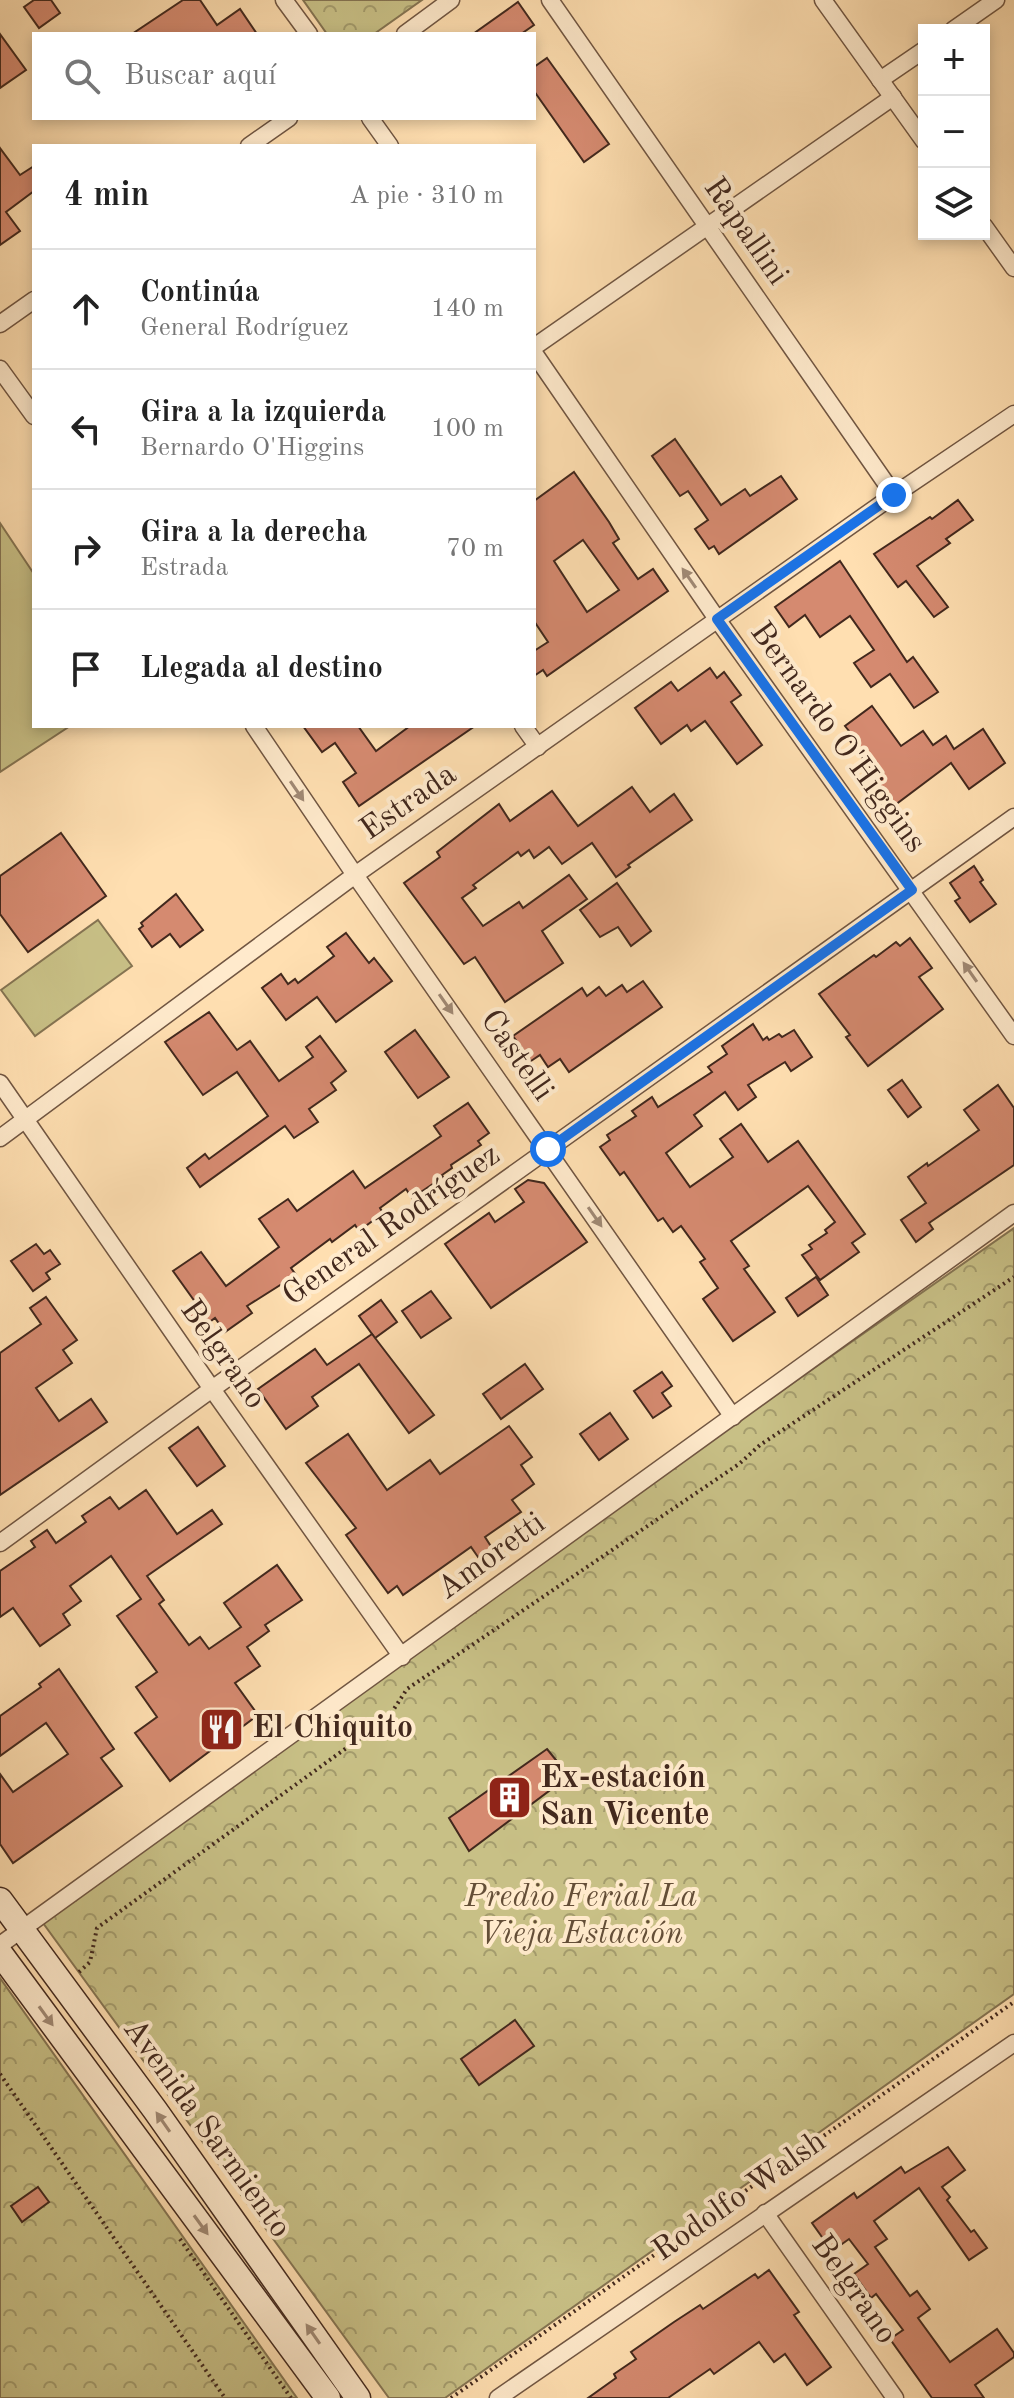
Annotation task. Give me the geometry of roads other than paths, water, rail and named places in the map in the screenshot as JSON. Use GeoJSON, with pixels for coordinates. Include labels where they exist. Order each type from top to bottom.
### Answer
{"type":"FeatureCollection","features":[{"type":"Feature","properties":{"kind":"main road","name":"Avenida Sarmiento"},"geometry":{"type":"LineString","coordinates":[[0,1900],[155,2110],[358,2398]]}},
{"type":"Feature","properties":{"kind":"main road","name":"Avenida Sarmiento"},"geometry":{"type":"LineString","coordinates":[[0,1953],[328,2398]]}},
{"type":"Feature","properties":{"kind":"street"},"geometry":{"type":"LineString","coordinates":[[284,0],[308,32]]}},
{"type":"Feature","properties":{"kind":"street"},"geometry":{"type":"LineString","coordinates":[[408,32],[451,0]]}},
{"type":"Feature","properties":{"kind":"street","name":"Rapallini"},"geometry":{"type":"LineString","coordinates":[[550,0],[894,495]]}},
{"type":"Feature","properties":{"kind":"street"},"geometry":{"type":"LineString","coordinates":[[823,0],[918,132]]}},
{"type":"Feature","properties":{"kind":"street"},"geometry":{"type":"LineString","coordinates":[[962,24],[996,0]]}},
{"type":"Feature","properties":{"kind":"street"},"geometry":{"type":"LineString","coordinates":[[880,80],[918,54]]}},
{"type":"Feature","properties":{"kind":"street"},"geometry":{"type":"LineString","coordinates":[[536,349],[706,225],[893,97]]}},
{"type":"Feature","properties":{"kind":"street"},"geometry":{"type":"LineString","coordinates":[[252,144],[286,120]]}},
{"type":"Feature","properties":{"kind":"street"},"geometry":{"type":"LineString","coordinates":[[371,120],[389,144]]}},
{"type":"Feature","properties":{"kind":"street"},"geometry":{"type":"LineString","coordinates":[[990,234],[1014,268]]}},
{"type":"Feature","properties":{"kind":"street"},"geometry":{"type":"LineString","coordinates":[[0,324],[32,301]]}},
{"type":"Feature","properties":{"kind":"street","name":"Bernardo O'Higgins"},"geometry":{"type":"LineString","coordinates":[[536,353],[717,619],[1014,1036]]}},
{"type":"Feature","properties":{"kind":"street"},"geometry":{"type":"LineString","coordinates":[[0,369],[32,413]]}},
{"type":"Feature","properties":{"kind":"street","name":"Estrada"},"geometry":{"type":"LineString","coordinates":[[0,1138],[355,875],[894,495],[1014,414]]}},
{"type":"Feature","properties":{"kind":"street","name":"Castelli"},"geometry":{"type":"LineString","coordinates":[[255,728],[733,1417]]}},
{"type":"Feature","properties":{"kind":"street"},"geometry":{"type":"LineString","coordinates":[[524,728],[538,747]]}},
{"type":"Feature","properties":{"kind":"street","name":"General Rodríguez"},"geometry":{"type":"LineString","coordinates":[[0,1543],[1014,817]]}},
{"type":"Feature","properties":{"kind":"street","name":"Belgrano"},"geometry":{"type":"LineString","coordinates":[[0,1083],[402,1657]]}},
{"type":"Feature","properties":{"kind":"street","name":"Amoretti"},"geometry":{"type":"LineString","coordinates":[[0,1945],[1014,1213]]}},
{"type":"Feature","properties":{"kind":"street","name":"Rodolfo Walsh"},"geometry":{"type":"LineString","coordinates":[[498,2398],[1014,2043]]}},
{"type":"Feature","properties":{"kind":"street","name":"Belgrano"},"geometry":{"type":"LineString","coordinates":[[765,2213],[895,2398]]}},
{"type":"Feature","properties":{"kind":"place","name":"El Chiquito"},"geometry":{"type":"Point","coordinates":[221,1729]}},
{"type":"Feature","properties":{"kind":"place","name":"Ex-estación San Vicente"},"geometry":{"type":"Point","coordinates":[509,1797]}},
{"type":"Feature","properties":{"kind":"park label","name":"Predio Ferial La Vieja Estación"},"geometry":{"type":"Point","coordinates":[581,1916]}}]}
